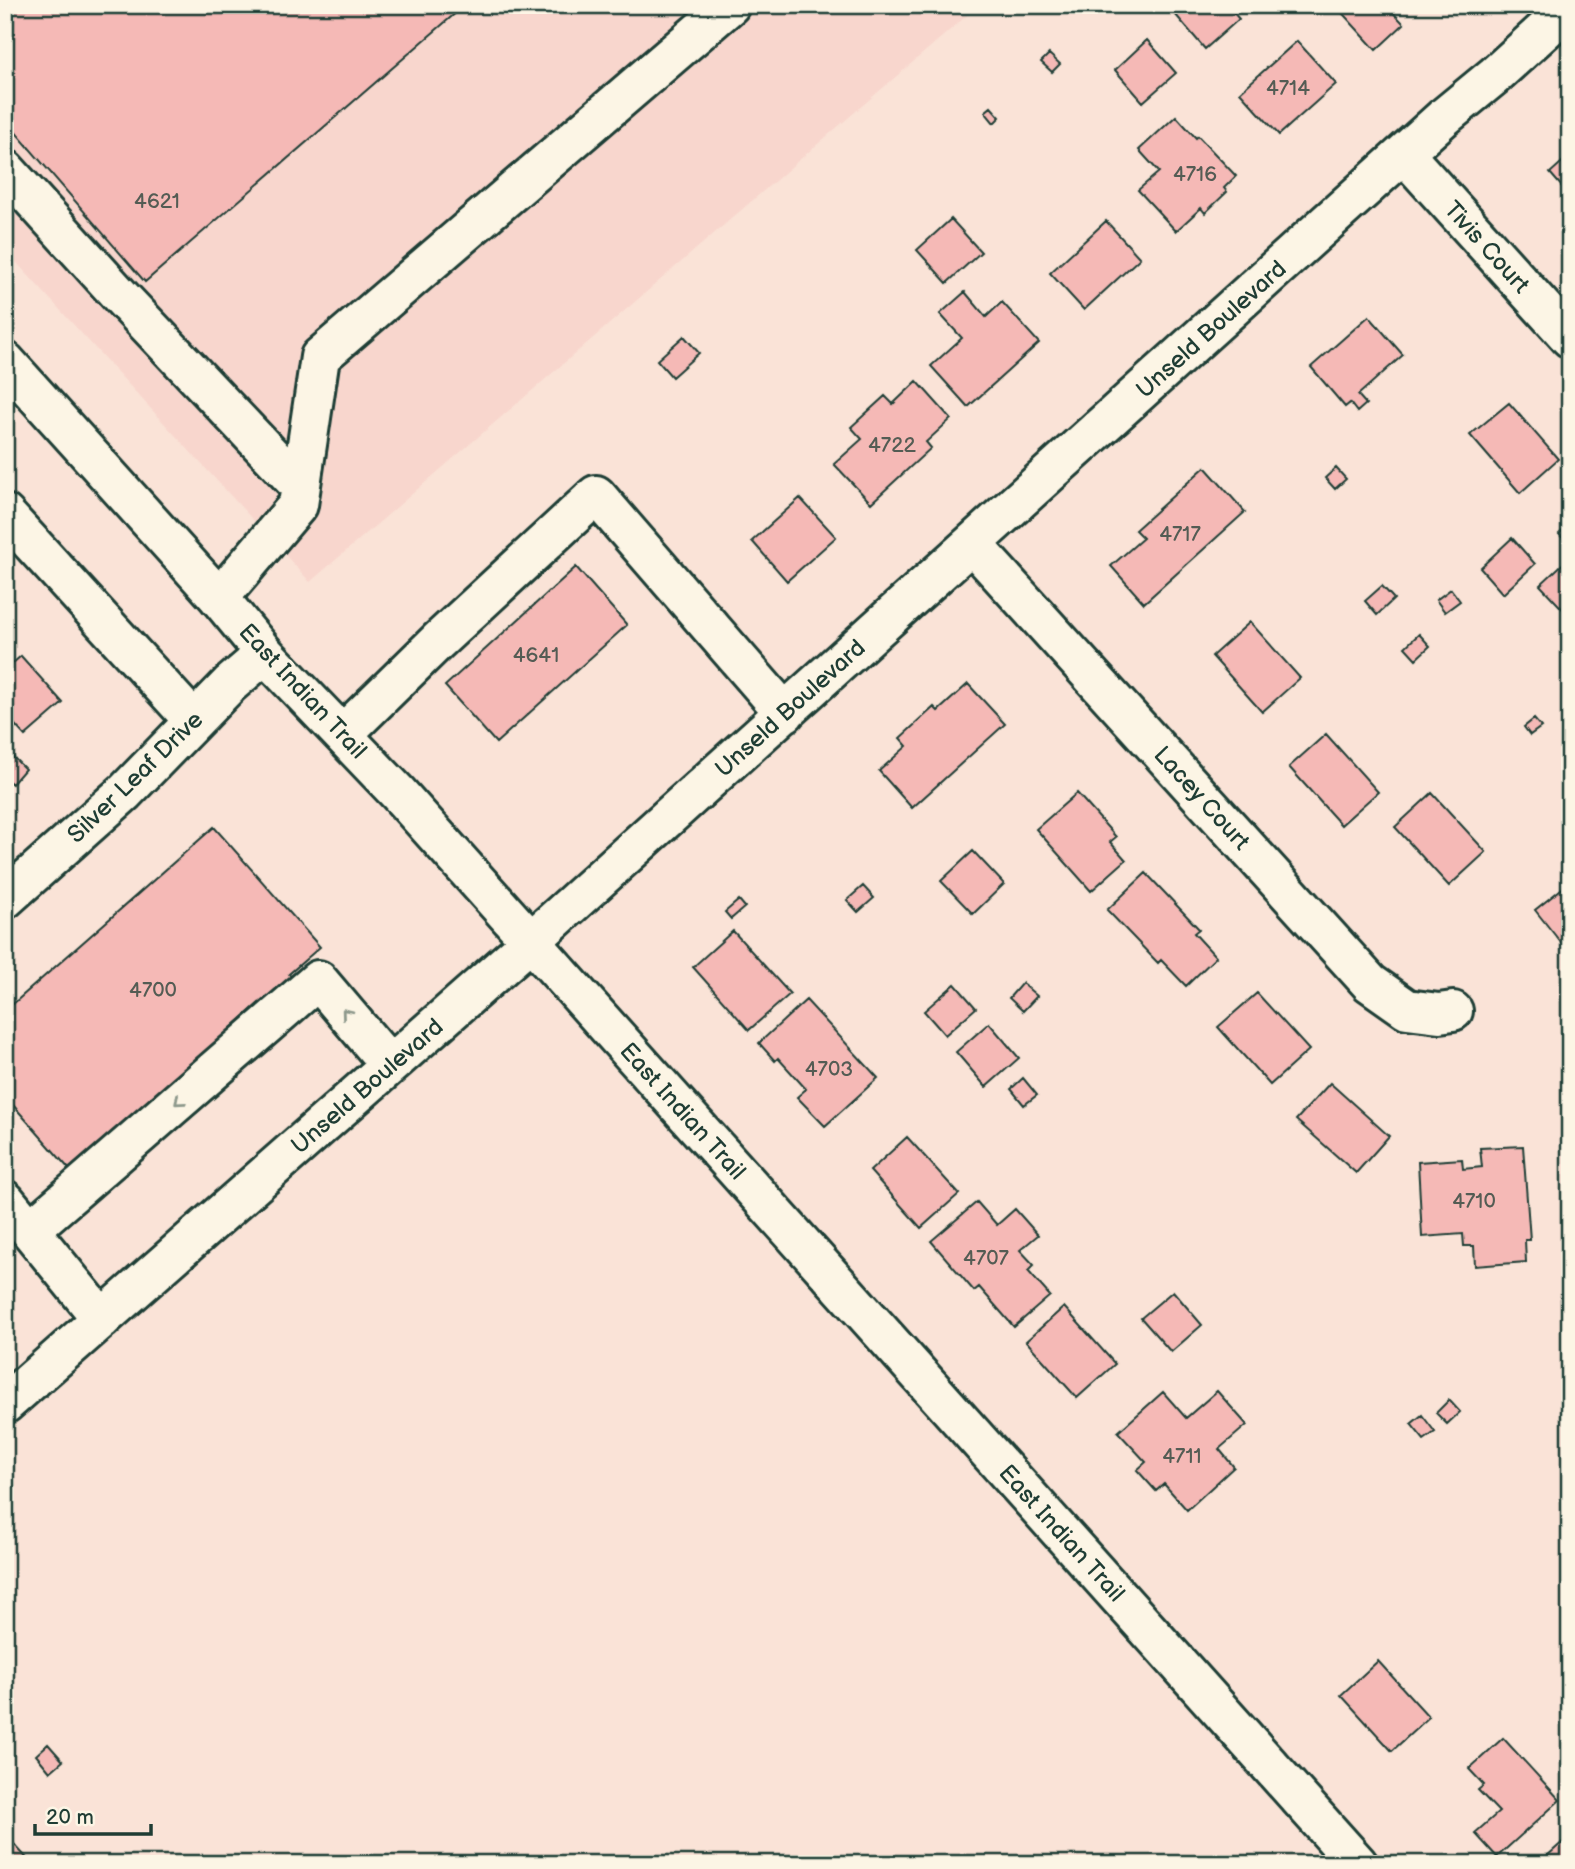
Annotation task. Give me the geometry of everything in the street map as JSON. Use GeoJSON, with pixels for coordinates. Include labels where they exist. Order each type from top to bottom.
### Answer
{"type":"FeatureCollection","features":[{"type":"Feature","properties":{"kind":"street"},"geometry":{"type":"LineString","coordinates":[[219,598],[298,505],[320,357],[730,5]]}},
{"type":"Feature","properties":{"kind":"street","name":"Unseld Boulevard"},"geometry":{"type":"LineString","coordinates":[[5,1404],[530,942],[1570,7]]}},
{"type":"Feature","properties":{"kind":"street","name":"Tivis Court"},"geometry":{"type":"LineString","coordinates":[[1405,155],[1570,338]]}},
{"type":"Feature","properties":{"kind":"street"},"geometry":{"type":"LineString","coordinates":[[5,169],[122,298],[300,486]]}},
{"type":"Feature","properties":{"kind":"street","name":"East Indian Trail"},"geometry":{"type":"LineString","coordinates":[[5,361],[219,598],[265,654],[342,734],[1359,1864]]}},
{"type":"Feature","properties":{"kind":"street"},"geometry":{"type":"LineString","coordinates":[[342,734],[596,495],[785,713]]}},
{"type":"Feature","properties":{"kind":"street"},"geometry":{"type":"LineString","coordinates":[[5,514],[194,721]]}},
{"type":"Feature","properties":{"kind":"street","name":"Lacey Court"},"geometry":{"type":"LineString","coordinates":[[972,544],[1370,983],[1406,1009],[1439,1013],[1453,1011]]}},
{"type":"Feature","properties":{"kind":"street","name":"Silver Leaf Drive"},"geometry":{"type":"LineString","coordinates":[[5,899],[125,792],[194,721],[265,654]]}},
{"type":"Feature","properties":{"kind":"street"},"geometry":{"type":"LineString","coordinates":[[30,1230],[318,980],[390,1065]]}},
{"type":"Feature","properties":{"kind":"street"},"geometry":{"type":"LineString","coordinates":[[5,1200],[102,1319]]}},
{"type":"Feature","properties":{"kind":"shaded area"},"geometry":{"type":"Polygon","coordinates":[[[5,5],[979,5],[310,582],[5,250],[5,5]]]}},
{"type":"Feature","properties":{"kind":"building"},"geometry":{"type":"Polygon","coordinates":[[[5,5],[465,5],[145,282],[5,120],[5,5]]]}},
{"type":"Feature","properties":{"kind":"building"},"geometry":{"type":"Polygon","coordinates":[[[1185,5],[1227,5],[1239,19],[1205,49],[1175,14],[1185,5]]]}},
{"type":"Feature","properties":{"kind":"building"},"geometry":{"type":"Polygon","coordinates":[[[1335,5],[1386,5],[1404,24],[1376,50],[1335,5]]]}},
{"type":"Feature","properties":{"kind":"building"},"geometry":{"type":"Polygon","coordinates":[[[1147,40],[1176,73],[1143,102],[1115,70],[1147,40]]]}},
{"type":"Feature","properties":{"kind":"building"},"geometry":{"type":"Polygon","coordinates":[[[1297,41],[1336,84],[1279,135],[1240,92],[1297,41]]]}},
{"type":"Feature","properties":{"kind":"building"},"geometry":{"type":"Polygon","coordinates":[[[1049,54],[1060,64],[1052,72],[1041,62],[1049,54]]]}},
{"type":"Feature","properties":{"kind":"building"},"geometry":{"type":"Polygon","coordinates":[[[991,107],[1000,117],[994,123],[985,112],[991,107]]]}},
{"type":"Feature","properties":{"kind":"building"},"geometry":{"type":"Polygon","coordinates":[[[1176,116],[1236,176],[1224,188],[1227,192],[1205,213],[1201,208],[1176,231],[1138,190],[1159,172],[1139,150],[1176,116]]]}},
{"type":"Feature","properties":{"kind":"building"},"geometry":{"type":"Polygon","coordinates":[[[1570,155],[1570,196],[1550,173],[1570,155]]]}},
{"type":"Feature","properties":{"kind":"building"},"geometry":{"type":"Polygon","coordinates":[[[951,219],[981,252],[947,283],[917,250],[951,219]]]}},
{"type":"Feature","properties":{"kind":"building"},"geometry":{"type":"Polygon","coordinates":[[[1106,221],[1140,258],[1084,310],[1050,273],[1106,221]]]}},
{"type":"Feature","properties":{"kind":"building"},"geometry":{"type":"Polygon","coordinates":[[[965,292],[986,317],[1002,302],[1039,343],[968,407],[931,366],[962,338],[940,314],[965,292]]]}},
{"type":"Feature","properties":{"kind":"building"},"geometry":{"type":"Polygon","coordinates":[[[1369,316],[1403,355],[1358,395],[1366,404],[1357,412],[1350,403],[1345,407],[1311,367],[1369,316]]]}},
{"type":"Feature","properties":{"kind":"building"},"geometry":{"type":"Polygon","coordinates":[[[684,336],[699,353],[672,377],[657,360],[684,336]]]}},
{"type":"Feature","properties":{"kind":"building"},"geometry":{"type":"Polygon","coordinates":[[[917,381],[951,419],[926,442],[931,448],[871,503],[834,464],[862,439],[851,427],[885,396],[893,404],[917,381]]]}},
{"type":"Feature","properties":{"kind":"building"},"geometry":{"type":"Polygon","coordinates":[[[1509,403],[1558,459],[1520,493],[1470,435],[1509,403]]]}},
{"type":"Feature","properties":{"kind":"building"},"geometry":{"type":"Polygon","coordinates":[[[1205,467],[1245,512],[1144,603],[1111,566],[1143,538],[1135,530],[1205,467]]]}},
{"type":"Feature","properties":{"kind":"building"},"geometry":{"type":"Polygon","coordinates":[[[1336,468],[1346,479],[1335,489],[1325,478],[1336,468]]]}},
{"type":"Feature","properties":{"kind":"building"},"geometry":{"type":"Polygon","coordinates":[[[800,498],[836,537],[787,581],[752,541],[800,498]]]}},
{"type":"Feature","properties":{"kind":"building"},"geometry":{"type":"Polygon","coordinates":[[[1570,524],[1570,546],[1559,534],[1570,524]]]}},
{"type":"Feature","properties":{"kind":"building"},"geometry":{"type":"Polygon","coordinates":[[[1512,538],[1535,564],[1503,594],[1480,568],[1512,538]]]}},
{"type":"Feature","properties":{"kind":"building"},"geometry":{"type":"Polygon","coordinates":[[[1570,557],[1570,617],[1540,585],[1570,557]]]}},
{"type":"Feature","properties":{"kind":"building"},"geometry":{"type":"Polygon","coordinates":[[[576,567],[627,625],[496,743],[445,686],[576,567]]]}},
{"type":"Feature","properties":{"kind":"building"},"geometry":{"type":"Polygon","coordinates":[[[1382,586],[1394,599],[1377,615],[1365,601],[1382,586]]]}},
{"type":"Feature","properties":{"kind":"building"},"geometry":{"type":"Polygon","coordinates":[[[1451,589],[1460,601],[1445,612],[1436,600],[1451,589]]]}},
{"type":"Feature","properties":{"kind":"building"},"geometry":{"type":"Polygon","coordinates":[[[1250,622],[1300,678],[1262,712],[1212,656],[1250,622]]]}},
{"type":"Feature","properties":{"kind":"building"},"geometry":{"type":"Polygon","coordinates":[[[1419,634],[1430,646],[1416,659],[1405,647],[1419,634]]]}},
{"type":"Feature","properties":{"kind":"building"},"geometry":{"type":"Polygon","coordinates":[[[21,656],[63,703],[25,736],[5,714],[5,670],[21,656]]]}},
{"type":"Feature","properties":{"kind":"building"},"geometry":{"type":"Polygon","coordinates":[[[968,684],[1005,724],[912,808],[879,771],[907,746],[900,738],[934,707],[938,711],[968,684]]]}},
{"type":"Feature","properties":{"kind":"building"},"geometry":{"type":"Polygon","coordinates":[[[1534,719],[1541,727],[1530,735],[1524,727],[1534,719]]]}},
{"type":"Feature","properties":{"kind":"building"},"geometry":{"type":"Polygon","coordinates":[[[1326,734],[1378,792],[1341,825],[1289,767],[1326,734]]]}},
{"type":"Feature","properties":{"kind":"building"},"geometry":{"type":"Polygon","coordinates":[[[12,756],[25,769],[12,784],[5,778],[5,763],[12,756]]]}},
{"type":"Feature","properties":{"kind":"building"},"geometry":{"type":"Polygon","coordinates":[[[1077,793],[1116,837],[1110,842],[1126,860],[1091,891],[1036,829],[1077,793]]]}},
{"type":"Feature","properties":{"kind":"building"},"geometry":{"type":"Polygon","coordinates":[[[1432,793],[1486,852],[1449,886],[1395,827],[1432,793]]]}},
{"type":"Feature","properties":{"kind":"building"},"geometry":{"type":"Polygon","coordinates":[[[214,827],[320,947],[289,974],[292,978],[261,1005],[259,1003],[231,1028],[233,1030],[70,1170],[5,1096],[5,1011],[214,827]]]}},
{"type":"Feature","properties":{"kind":"building"},"geometry":{"type":"Polygon","coordinates":[[[973,851],[1004,884],[973,914],[941,881],[973,851]]]}},
{"type":"Feature","properties":{"kind":"building"},"geometry":{"type":"Polygon","coordinates":[[[1146,873],[1199,929],[1194,933],[1216,957],[1186,986],[1161,960],[1158,963],[1107,910],[1146,873]]]}},
{"type":"Feature","properties":{"kind":"building"},"geometry":{"type":"Polygon","coordinates":[[[1570,882],[1570,954],[1535,910],[1570,882]]]}},
{"type":"Feature","properties":{"kind":"building"},"geometry":{"type":"Polygon","coordinates":[[[863,886],[874,898],[858,912],[847,900],[863,886]]]}},
{"type":"Feature","properties":{"kind":"building"},"geometry":{"type":"Polygon","coordinates":[[[739,900],[745,907],[731,919],[725,912],[739,900]]]}},
{"type":"Feature","properties":{"kind":"building"},"geometry":{"type":"Polygon","coordinates":[[[733,931],[790,994],[749,1030],[693,967],[733,931]]]}},
{"type":"Feature","properties":{"kind":"building"},"geometry":{"type":"Polygon","coordinates":[[[1022,983],[1037,996],[1023,1011],[1009,998],[1022,983]]]}},
{"type":"Feature","properties":{"kind":"building"},"geometry":{"type":"Polygon","coordinates":[[[955,984],[976,1008],[945,1035],[924,1011],[955,984]]]}},
{"type":"Feature","properties":{"kind":"building"},"geometry":{"type":"Polygon","coordinates":[[[1257,993],[1309,1050],[1270,1085],[1218,1027],[1257,993]]]}},
{"type":"Feature","properties":{"kind":"building"},"geometry":{"type":"Polygon","coordinates":[[[806,1000],[878,1078],[825,1126],[797,1097],[806,1089],[778,1058],[775,1061],[759,1043],[806,1000]]]}},
{"type":"Feature","properties":{"kind":"building"},"geometry":{"type":"Polygon","coordinates":[[[989,1023],[1019,1058],[986,1087],[956,1052],[989,1023]]]}},
{"type":"Feature","properties":{"kind":"building"},"geometry":{"type":"Polygon","coordinates":[[[1023,1078],[1037,1095],[1024,1105],[1011,1089],[1023,1078]]]}},
{"type":"Feature","properties":{"kind":"building"},"geometry":{"type":"Polygon","coordinates":[[[1330,1083],[1389,1136],[1356,1173],[1296,1120],[1330,1083]]]}},
{"type":"Feature","properties":{"kind":"building"},"geometry":{"type":"Polygon","coordinates":[[[907,1137],[959,1194],[921,1228],[870,1171],[907,1137]]]}},
{"type":"Feature","properties":{"kind":"building"},"geometry":{"type":"Polygon","coordinates":[[[1523,1146],[1530,1240],[1525,1240],[1526,1262],[1475,1266],[1474,1246],[1464,1246],[1463,1234],[1422,1237],[1418,1162],[1462,1159],[1463,1169],[1482,1167],[1480,1148],[1523,1146]]]}},
{"type":"Feature","properties":{"kind":"building"},"geometry":{"type":"Polygon","coordinates":[[[977,1202],[997,1225],[1015,1209],[1038,1235],[1020,1250],[1034,1265],[1028,1271],[1050,1296],[1014,1327],[979,1287],[974,1291],[931,1241],[977,1202]]]}},
{"type":"Feature","properties":{"kind":"building"},"geometry":{"type":"Polygon","coordinates":[[[1173,1291],[1202,1325],[1171,1352],[1141,1318],[1173,1291]]]}},
{"type":"Feature","properties":{"kind":"building"},"geometry":{"type":"Polygon","coordinates":[[[1064,1307],[1115,1364],[1077,1398],[1026,1341],[1064,1307]]]}},
{"type":"Feature","properties":{"kind":"building"},"geometry":{"type":"Polygon","coordinates":[[[1217,1391],[1247,1425],[1219,1449],[1234,1467],[1187,1510],[1164,1484],[1156,1491],[1137,1470],[1146,1462],[1118,1432],[1163,1392],[1186,1418],[1217,1391]]]}},
{"type":"Feature","properties":{"kind":"building"},"geometry":{"type":"Polygon","coordinates":[[[1449,1400],[1460,1412],[1447,1424],[1436,1413],[1449,1400]]]}},
{"type":"Feature","properties":{"kind":"building"},"geometry":{"type":"Polygon","coordinates":[[[1422,1415],[1435,1432],[1424,1440],[1411,1424],[1422,1415]]]}},
{"type":"Feature","properties":{"kind":"building"},"geometry":{"type":"Polygon","coordinates":[[[1378,1661],[1429,1717],[1392,1751],[1341,1695],[1378,1661]]]}},
{"type":"Feature","properties":{"kind":"building"},"geometry":{"type":"Polygon","coordinates":[[[1503,1738],[1560,1800],[1497,1857],[1475,1833],[1499,1812],[1478,1790],[1484,1785],[1469,1769],[1503,1738]]]}},
{"type":"Feature","properties":{"kind":"building"},"geometry":{"type":"Polygon","coordinates":[[[48,1744],[63,1761],[50,1772],[36,1755],[48,1744]]]}},
{"type":"Feature","properties":{"kind":"building"},"geometry":{"type":"Polygon","coordinates":[[[5,1834],[32,1864],[5,1864],[5,1834]]]}},
{"type":"Feature","properties":{"kind":"building"},"geometry":{"type":"Polygon","coordinates":[[[1564,1841],[1570,1848],[1570,1864],[1538,1864],[1564,1841]]]}}]}
